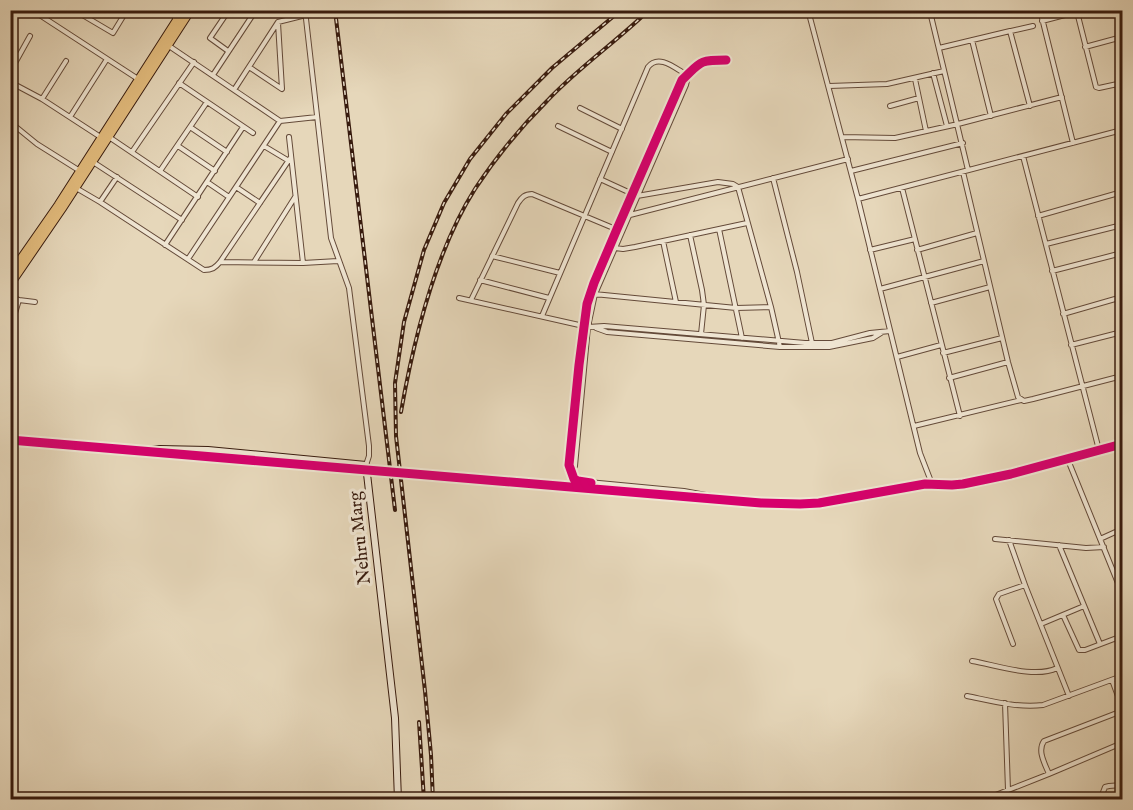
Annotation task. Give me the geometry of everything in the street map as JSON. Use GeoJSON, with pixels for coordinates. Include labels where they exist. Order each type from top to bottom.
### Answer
{"type":"FeatureCollection","features":[{"type":"Feature","properties":{"kind":"main road"},"geometry":{"type":"LineString","coordinates":[[10,274],[76,188],[138,79],[184,12]]}},
{"type":"Feature","properties":{"kind":"main road"},"geometry":{"type":"LineString","coordinates":[[10,285],[80,171],[168,46],[184,12]]}},
{"type":"Feature","properties":{"kind":"street"},"geometry":{"type":"LineString","coordinates":[[32,10],[138,79]]}},
{"type":"Feature","properties":{"kind":"street"},"geometry":{"type":"LineString","coordinates":[[74,10],[113,33],[127,10]]}},
{"type":"Feature","properties":{"kind":"street"},"geometry":{"type":"LineString","coordinates":[[229,10],[210,38],[229,51]]}},
{"type":"Feature","properties":{"kind":"street"},"geometry":{"type":"LineString","coordinates":[[213,75],[255,10]]}},
{"type":"Feature","properties":{"kind":"street"},"geometry":{"type":"LineString","coordinates":[[808,10],[848,159],[920,453],[932,484]]}},
{"type":"Feature","properties":{"kind":"street"},"geometry":{"type":"LineString","coordinates":[[945,10],[932,13],[931,16],[968,170]]}},
{"type":"Feature","properties":{"kind":"street"},"geometry":{"type":"LineString","coordinates":[[1040,10],[1073,143]]}},
{"type":"Feature","properties":{"kind":"street"},"geometry":{"type":"LineString","coordinates":[[1042,21],[1084,10]]}},
{"type":"Feature","properties":{"kind":"street"},"geometry":{"type":"LineString","coordinates":[[1077,12],[1097,88],[1122,83]]}},
{"type":"Feature","properties":{"kind":"street"},"geometry":{"type":"LineString","coordinates":[[234,90],[278,22],[306,13],[331,238],[349,288],[353,316],[369,446],[366,465]]}},
{"type":"Feature","properties":{"kind":"street"},"geometry":{"type":"LineString","coordinates":[[249,67],[282,89],[278,22]]}},
{"type":"Feature","properties":{"kind":"street"},"geometry":{"type":"LineString","coordinates":[[939,48],[1034,26]]}},
{"type":"Feature","properties":{"kind":"street"},"geometry":{"type":"LineString","coordinates":[[1010,31],[1029,106]]}},
{"type":"Feature","properties":{"kind":"street"},"geometry":{"type":"LineString","coordinates":[[10,72],[30,36]]}},
{"type":"Feature","properties":{"kind":"street"},"geometry":{"type":"LineString","coordinates":[[1085,47],[1122,37]]}},
{"type":"Feature","properties":{"kind":"street"},"geometry":{"type":"LineString","coordinates":[[972,40],[992,116]]}},
{"type":"Feature","properties":{"kind":"street"},"geometry":{"type":"LineString","coordinates":[[168,46],[280,122],[317,117]]}},
{"type":"Feature","properties":{"kind":"street"},"geometry":{"type":"LineString","coordinates":[[70,117],[106,59]]}},
{"type":"Feature","properties":{"kind":"street"},"geometry":{"type":"LineString","coordinates":[[593,294],[681,84],[685,77],[703,61],[726,60]]}},
{"type":"Feature","properties":{"kind":"street"},"geometry":{"type":"LineString","coordinates":[[42,99],[66,61]]}},
{"type":"Feature","properties":{"kind":"street"},"geometry":{"type":"LineString","coordinates":[[132,152],[194,62]]}},
{"type":"Feature","properties":{"kind":"street"},"geometry":{"type":"LineString","coordinates":[[542,316],[648,67],[652,62],[664,62],[688,76]]}},
{"type":"Feature","properties":{"kind":"street"},"geometry":{"type":"LineString","coordinates":[[829,86],[887,84],[944,71]]}},
{"type":"Feature","properties":{"kind":"street"},"geometry":{"type":"LineString","coordinates":[[933,73],[947,126]]}},
{"type":"Feature","properties":{"kind":"street"},"geometry":{"type":"LineString","coordinates":[[915,78],[926,131]]}},
{"type":"Feature","properties":{"kind":"street"},"geometry":{"type":"LineString","coordinates":[[10,91],[12,83],[42,99],[132,152],[198,197]]}},
{"type":"Feature","properties":{"kind":"street"},"geometry":{"type":"LineString","coordinates":[[179,83],[253,133]]}},
{"type":"Feature","properties":{"kind":"street"},"geometry":{"type":"LineString","coordinates":[[842,137],[895,138],[1062,97]]}},
{"type":"Feature","properties":{"kind":"street"},"geometry":{"type":"LineString","coordinates":[[890,106],[919,98]]}},
{"type":"Feature","properties":{"kind":"street"},"geometry":{"type":"LineString","coordinates":[[160,171],[207,102]]}},
{"type":"Feature","properties":{"kind":"street"},"geometry":{"type":"LineString","coordinates":[[580,108],[622,129]]}},
{"type":"Feature","properties":{"kind":"street"},"geometry":{"type":"LineString","coordinates":[[10,122],[37,144],[80,171]]}},
{"type":"Feature","properties":{"kind":"street"},"geometry":{"type":"LineString","coordinates":[[188,260],[280,122]]}},
{"type":"Feature","properties":{"kind":"street"},"geometry":{"type":"LineString","coordinates":[[558,126],[612,152]]}},
{"type":"Feature","properties":{"kind":"street"},"geometry":{"type":"LineString","coordinates":[[165,245],[243,127]]}},
{"type":"Feature","properties":{"kind":"street"},"geometry":{"type":"LineString","coordinates":[[190,128],[227,152]]}},
{"type":"Feature","properties":{"kind":"street"},"geometry":{"type":"LineString","coordinates":[[858,199],[1122,130]]}},
{"type":"Feature","properties":{"kind":"street"},"geometry":{"type":"LineString","coordinates":[[289,136],[303,263]]}},
{"type":"Feature","properties":{"kind":"street"},"geometry":{"type":"LineString","coordinates":[[851,171],[963,143]]}},
{"type":"Feature","properties":{"kind":"street"},"geometry":{"type":"LineString","coordinates":[[178,146],[215,171]]}},
{"type":"Feature","properties":{"kind":"street"},"geometry":{"type":"LineString","coordinates":[[264,146],[290,159]]}},
{"type":"Feature","properties":{"kind":"street"},"geometry":{"type":"LineString","coordinates":[[1023,156],[1099,451]]}},
{"type":"Feature","properties":{"kind":"street"},"geometry":{"type":"LineString","coordinates":[[76,188],[204,270],[210,270],[220,262],[290,159]]}},
{"type":"Feature","properties":{"kind":"street"},"geometry":{"type":"LineString","coordinates":[[629,215],[848,159]]}},
{"type":"Feature","properties":{"kind":"street"},"geometry":{"type":"LineString","coordinates":[[92,161],[182,220]]}},
{"type":"Feature","properties":{"kind":"street"},"geometry":{"type":"LineString","coordinates":[[963,172],[1008,362],[1017,394],[1021,400]]}},
{"type":"Feature","properties":{"kind":"street"},"geometry":{"type":"LineString","coordinates":[[100,202],[117,177]]}},
{"type":"Feature","properties":{"kind":"street"},"geometry":{"type":"LineString","coordinates":[[773,178],[797,272],[812,344]]}},
{"type":"Feature","properties":{"kind":"street"},"geometry":{"type":"LineString","coordinates":[[600,179],[635,195],[718,182],[738,187],[780,345]]}},
{"type":"Feature","properties":{"kind":"street"},"geometry":{"type":"LineString","coordinates":[[207,182],[229,198]]}},
{"type":"Feature","properties":{"kind":"street"},"geometry":{"type":"LineString","coordinates":[[236,187],[260,203]]}},
{"type":"Feature","properties":{"kind":"street"},"geometry":{"type":"LineString","coordinates":[[902,188],[960,416]]}},
{"type":"Feature","properties":{"kind":"street"},"geometry":{"type":"LineString","coordinates":[[1038,216],[1122,192]]}},
{"type":"Feature","properties":{"kind":"street"},"geometry":{"type":"LineString","coordinates":[[471,300],[518,203],[527,194],[532,194],[619,230]]}},
{"type":"Feature","properties":{"kind":"street"},"geometry":{"type":"LineString","coordinates":[[635,195],[629,215],[619,230],[615,248],[585,311],[586,326],[569,465],[574,479],[583,482],[691,492],[734,501]]}},
{"type":"Feature","properties":{"kind":"street"},"geometry":{"type":"LineString","coordinates":[[254,262],[296,196]]}},
{"type":"Feature","properties":{"kind":"street"},"geometry":{"type":"LineString","coordinates":[[615,248],[629,248],[747,223]]}},
{"type":"Feature","properties":{"kind":"street"},"geometry":{"type":"LineString","coordinates":[[1046,244],[1122,225]]}},
{"type":"Feature","properties":{"kind":"street"},"geometry":{"type":"LineString","coordinates":[[719,229],[742,338]]}},
{"type":"Feature","properties":{"kind":"street"},"geometry":{"type":"LineString","coordinates":[[917,250],[977,233]]}},
{"type":"Feature","properties":{"kind":"street"},"geometry":{"type":"LineString","coordinates":[[690,235],[704,305],[701,334]]}},
{"type":"Feature","properties":{"kind":"street"},"geometry":{"type":"LineString","coordinates":[[870,250],[915,239]]}},
{"type":"Feature","properties":{"kind":"street"},"geometry":{"type":"LineString","coordinates":[[663,241],[676,302]]}},
{"type":"Feature","properties":{"kind":"street"},"geometry":{"type":"LineString","coordinates":[[1052,271],[1122,253]]}},
{"type":"Feature","properties":{"kind":"street"},"geometry":{"type":"LineString","coordinates":[[492,256],[560,273]]}},
{"type":"Feature","properties":{"kind":"street"},"geometry":{"type":"LineString","coordinates":[[220,262],[338,261]]}},
{"type":"Feature","properties":{"kind":"street"},"geometry":{"type":"LineString","coordinates":[[880,290],[984,261]]}},
{"type":"Feature","properties":{"kind":"street"},"geometry":{"type":"LineString","coordinates":[[480,280],[549,298]]}},
{"type":"Feature","properties":{"kind":"street"},"geometry":{"type":"LineString","coordinates":[[931,303],[990,286]]}},
{"type":"Feature","properties":{"kind":"street"},"geometry":{"type":"LineString","coordinates":[[593,294],[736,308],[771,307]]}},
{"type":"Feature","properties":{"kind":"street"},"geometry":{"type":"LineString","coordinates":[[10,296],[35,302]]}},
{"type":"Feature","properties":{"kind":"street"},"geometry":{"type":"LineString","coordinates":[[1063,314],[1122,297]]}},
{"type":"Feature","properties":{"kind":"street"},"geometry":{"type":"LineString","coordinates":[[459,298],[586,326],[742,338],[780,345],[832,343],[870,333],[890,331]]}},
{"type":"Feature","properties":{"kind":"street"},"geometry":{"type":"LineString","coordinates":[[10,330],[19,300]]}},
{"type":"Feature","properties":{"kind":"street"},"geometry":{"type":"LineString","coordinates":[[595,327],[607,332],[815,348],[873,338],[881,333]]}},
{"type":"Feature","properties":{"kind":"street"},"geometry":{"type":"LineString","coordinates":[[1071,345],[1122,332]]}},
{"type":"Feature","properties":{"kind":"street"},"geometry":{"type":"LineString","coordinates":[[943,353],[1002,338]]}},
{"type":"Feature","properties":{"kind":"street"},"geometry":{"type":"LineString","coordinates":[[897,357],[941,345]]}},
{"type":"Feature","properties":{"kind":"street"},"geometry":{"type":"LineString","coordinates":[[949,378],[1008,362]]}},
{"type":"Feature","properties":{"kind":"street"},"geometry":{"type":"LineString","coordinates":[[914,426],[1122,376]]}},
{"type":"Feature","properties":{"kind":"street"},"geometry":{"type":"LineString","coordinates":[[10,440],[778,504],[819,503],[932,484],[952,485],[1011,474],[1122,444]]}},
{"type":"Feature","properties":{"kind":"street","name":"Nehru Marg"},"geometry":{"type":"LineString","coordinates":[[138,452],[159,449],[208,450],[366,465],[395,718],[398,800]]}},
{"type":"Feature","properties":{"kind":"street"},"geometry":{"type":"LineString","coordinates":[[1068,459],[1122,592]]}},
{"type":"Feature","properties":{"kind":"street"},"geometry":{"type":"LineString","coordinates":[[1100,539],[1122,529]]}},
{"type":"Feature","properties":{"kind":"street"},"geometry":{"type":"LineString","coordinates":[[994,539],[1104,547]]}},
{"type":"Feature","properties":{"kind":"street"},"geometry":{"type":"LineString","coordinates":[[1010,540],[1025,585],[1069,696]]}},
{"type":"Feature","properties":{"kind":"street"},"geometry":{"type":"LineString","coordinates":[[1059,545],[1100,644]]}},
{"type":"Feature","properties":{"kind":"street"},"geometry":{"type":"LineString","coordinates":[[1012,644],[996,599],[999,594],[1025,585]]}},
{"type":"Feature","properties":{"kind":"street"},"geometry":{"type":"LineString","coordinates":[[1041,624],[1084,606]]}},
{"type":"Feature","properties":{"kind":"street"},"geometry":{"type":"LineString","coordinates":[[1063,615],[1079,650],[1085,650],[1122,636]]}},
{"type":"Feature","properties":{"kind":"street"},"geometry":{"type":"LineString","coordinates":[[972,660],[1033,672],[1046,672],[1058,668]]}},
{"type":"Feature","properties":{"kind":"street"},"geometry":{"type":"LineString","coordinates":[[966,696],[1033,706],[1051,703],[1122,676]]}},
{"type":"Feature","properties":{"kind":"street"},"geometry":{"type":"LineString","coordinates":[[1049,774],[1041,753],[1041,744],[1044,741],[1122,709],[1112,680]]}},
{"type":"Feature","properties":{"kind":"street"},"geometry":{"type":"LineString","coordinates":[[1005,703],[1008,790]]}},
{"type":"Feature","properties":{"kind":"street"},"geometry":{"type":"LineString","coordinates":[[983,800],[1122,742]]}},
{"type":"Feature","properties":{"kind":"street"},"geometry":{"type":"LineString","coordinates":[[1100,800],[1105,787],[1122,785]]}},
{"type":"Feature","properties":{"kind":"railway"},"geometry":{"type":"LineString","coordinates":[[335,10],[395,510]]}},
{"type":"Feature","properties":{"kind":"railway"},"geometry":{"type":"LineString","coordinates":[[433,800],[425,691],[396,436],[395,383],[404,322],[424,250],[444,203],[470,159],[506,114],[552,68],[621,10]]}},
{"type":"Feature","properties":{"kind":"railway"},"geometry":{"type":"LineString","coordinates":[[401,412],[412,355],[437,268],[448,240],[475,189],[500,154],[537,111],[571,77],[649,10]]}},
{"type":"Feature","properties":{"kind":"railway"},"geometry":{"type":"LineString","coordinates":[[419,722],[424,800]]}},
{"type":"Feature","properties":{"kind":"cycle path"},"geometry":{"type":"LineString","coordinates":[[591,483],[574,479],[569,465],[587,304],[682,80],[701,63],[726,60]]}},
{"type":"Feature","properties":{"kind":"cycle path"},"geometry":{"type":"LineString","coordinates":[[10,440],[761,503],[800,504],[819,503],[925,484],[963,484],[1011,474],[1122,444]]}}]}
